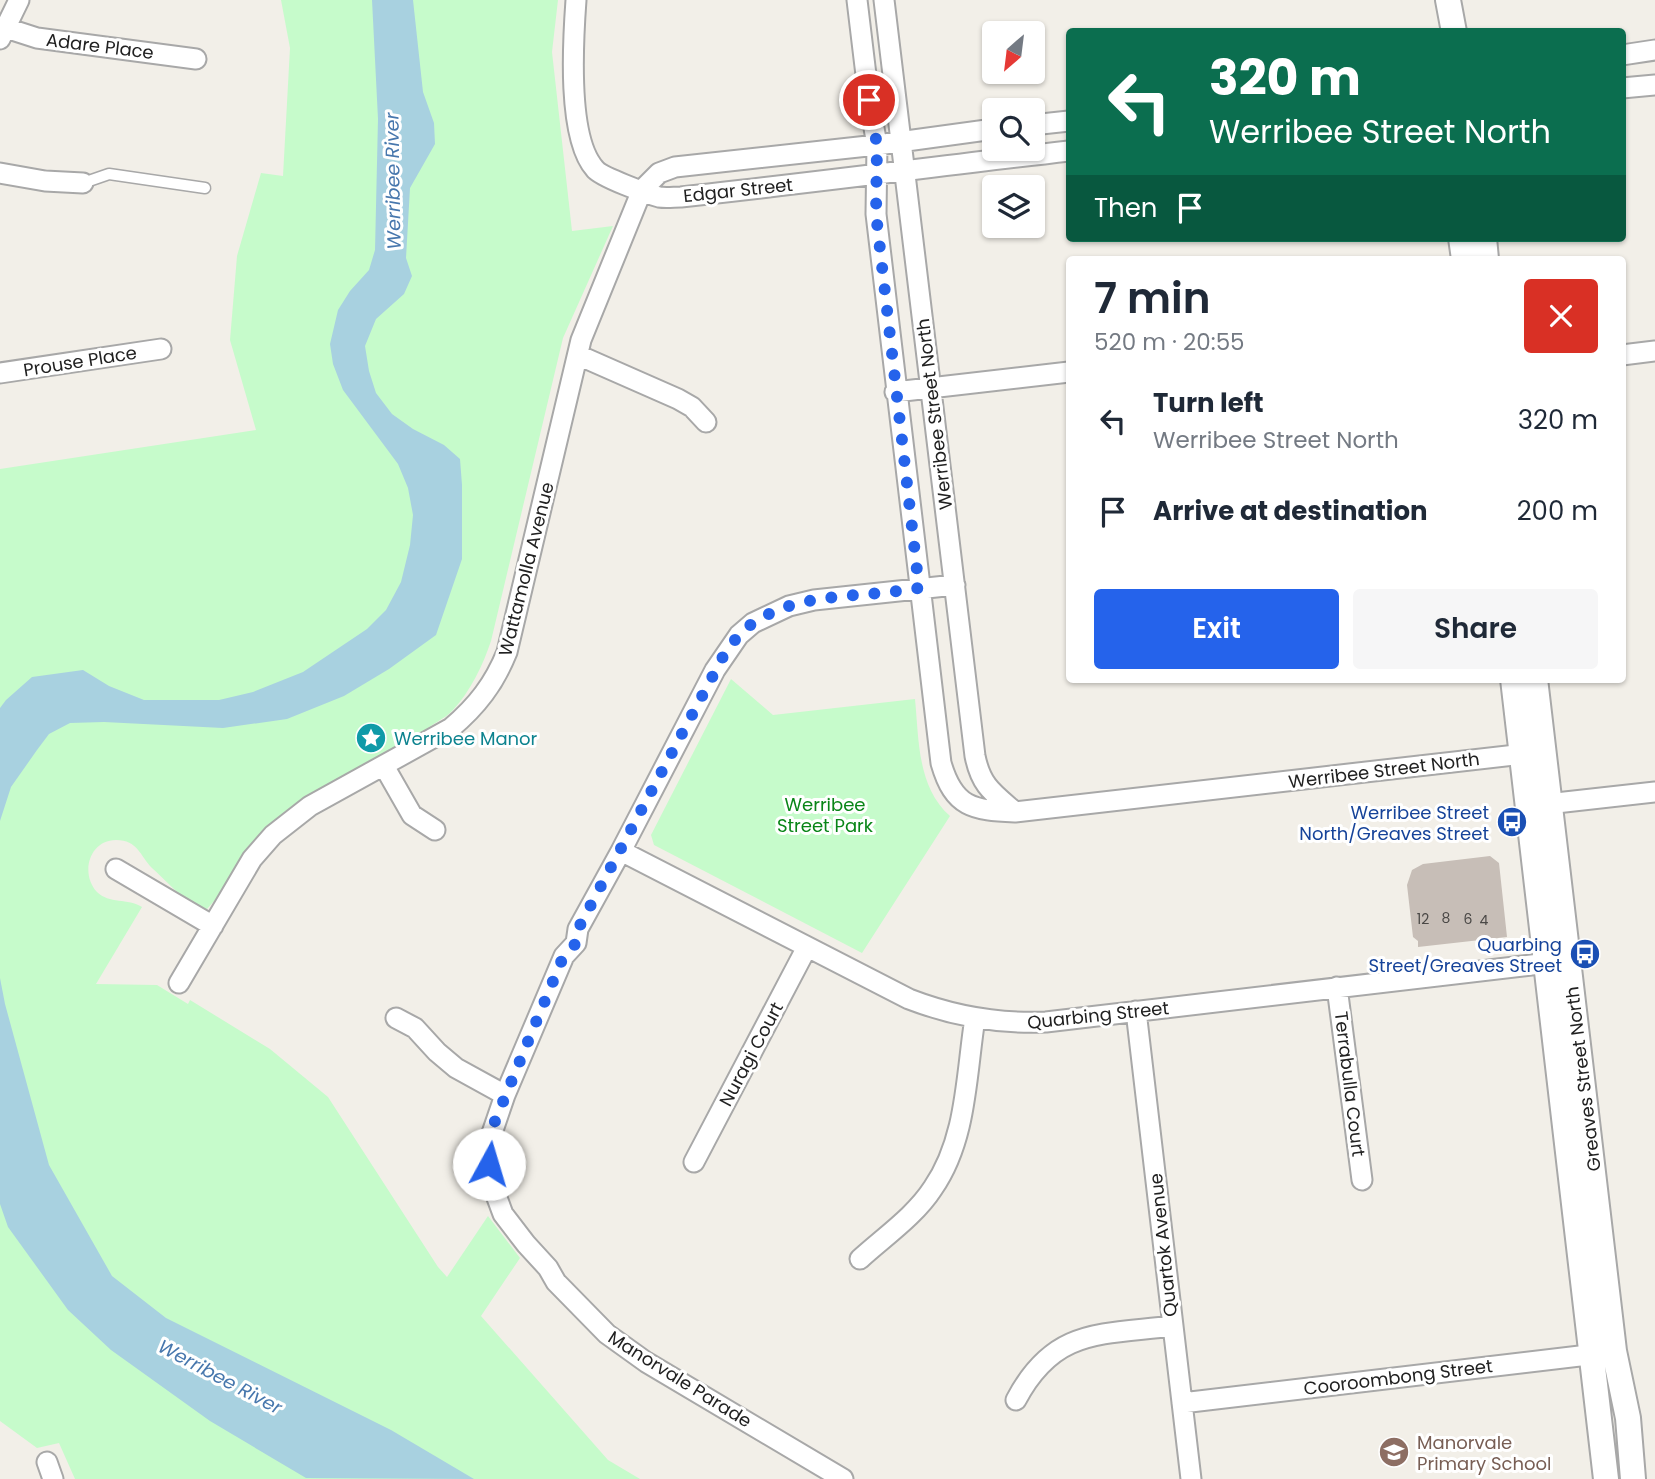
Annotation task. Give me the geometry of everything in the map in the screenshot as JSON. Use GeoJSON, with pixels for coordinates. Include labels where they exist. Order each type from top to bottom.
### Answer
{"type":"FeatureCollection","features":[{"type":"Feature","properties":{"kind":"street"},"geometry":{"type":"LineString","coordinates":[[3,34],[19,0]]}},
{"type":"Feature","properties":{"kind":"street"},"geometry":{"type":"LineString","coordinates":[[576,0],[573,67],[580,140],[595,170],[606,177],[642,190]]}},
{"type":"Feature","properties":{"kind":"street","name":"Werribee Street North"},"geometry":{"type":"LineString","coordinates":[[858,0],[877,145],[876,214],[895,392],[941,763],[946,783],[962,802],[979,810],[1015,812],[1533,753]]}},
{"type":"Feature","properties":{"kind":"street","name":"Werribee Street North"},"geometry":{"type":"LineString","coordinates":[[884,0],[978,775],[990,792],[1015,812]]}},
{"type":"Feature","properties":{"kind":"street"},"geometry":{"type":"LineString","coordinates":[[1441,0],[1442,28]]}},
{"type":"Feature","properties":{"kind":"street"},"geometry":{"type":"LineString","coordinates":[[1448,0],[1453,28]]}},
{"type":"Feature","properties":{"kind":"street","name":"Adare Place"},"geometry":{"type":"LineString","coordinates":[[3,34],[196,58]]}},
{"type":"Feature","properties":{"kind":"street"},"geometry":{"type":"LineString","coordinates":[[1626,55],[1655,52]]}},
{"type":"Feature","properties":{"kind":"street"},"geometry":{"type":"LineString","coordinates":[[1626,88],[1655,85]]}},
{"type":"Feature","properties":{"kind":"street"},"geometry":{"type":"LineString","coordinates":[[1045,124],[1066,121]]}},
{"type":"Feature","properties":{"kind":"street","name":"Edgar Street"},"geometry":{"type":"LineString","coordinates":[[982,131],[675,167],[659,173],[642,190],[660,197],[681,197],[1066,151]]}},
{"type":"Feature","properties":{"kind":"street"},"geometry":{"type":"LineString","coordinates":[[0,173],[45,181],[83,183]]}},
{"type":"Feature","properties":{"kind":"street","name":"Wattamolla Avenue"},"geometry":{"type":"LineString","coordinates":[[178,984],[252,859],[273,835],[310,806],[451,728],[471,711],[486,693],[507,652],[581,340],[642,190]]}},
{"type":"Feature","properties":{"kind":"street","name":"Prouse Place"},"geometry":{"type":"LineString","coordinates":[[0,373],[161,349]]}},
{"type":"Feature","properties":{"kind":"street"},"geometry":{"type":"LineString","coordinates":[[1626,355],[1655,351]]}},
{"type":"Feature","properties":{"kind":"street"},"geometry":{"type":"LineString","coordinates":[[578,355],[678,399],[692,407],[706,422]]}},
{"type":"Feature","properties":{"kind":"street"},"geometry":{"type":"LineString","coordinates":[[895,392],[1066,372]]}},
{"type":"Feature","properties":{"kind":"street","name":"Manorvale Parade"},"geometry":{"type":"LineString","coordinates":[[843,1479],[625,1348],[607,1334],[561,1288],[543,1261],[503,1214],[490,1179],[491,1136],[505,1095],[561,962],[573,948],[578,929],[715,670],[739,635],[754,623],[789,606],[814,600],[955,585]]}},
{"type":"Feature","properties":{"kind":"street","name":"Greaves Street North"},"geometry":{"type":"LineString","coordinates":[[1514,683],[1533,753]]}},
{"type":"Feature","properties":{"kind":"street","name":"Greaves Street North"},"geometry":{"type":"LineString","coordinates":[[1535,683],[1533,753],[1603,1353],[1606,1479]]}},
{"type":"Feature","properties":{"kind":"street"},"geometry":{"type":"LineString","coordinates":[[384,766],[412,815],[435,830]]}},
{"type":"Feature","properties":{"kind":"street"},"geometry":{"type":"LineString","coordinates":[[1539,805],[1655,792]]}},
{"type":"Feature","properties":{"kind":"street","name":"Quarbing Street"},"geometry":{"type":"LineString","coordinates":[[621,850],[909,999],[939,1010],[975,1018],[1022,1023],[1558,962]]}},
{"type":"Feature","properties":{"kind":"street"},"geometry":{"type":"LineString","coordinates":[[116,869],[213,926]]}},
{"type":"Feature","properties":{"kind":"street","name":"Nuragi Court"},"geometry":{"type":"LineString","coordinates":[[694,1162],[807,947]]}},
{"type":"Feature","properties":{"kind":"street","name":"Terrabulla Court"},"geometry":{"type":"LineString","coordinates":[[1337,987],[1362,1180]]}},
{"type":"Feature","properties":{"kind":"street","name":"Quartok Avenue"},"geometry":{"type":"LineString","coordinates":[[1136,1012],[1191,1479]]}},
{"type":"Feature","properties":{"kind":"street"},"geometry":{"type":"LineString","coordinates":[[396,1018],[415,1028],[456,1068],[505,1095]]}},
{"type":"Feature","properties":{"kind":"street"},"geometry":{"type":"LineString","coordinates":[[860,1259],[912,1213],[933,1188],[951,1154],[960,1124],[975,1018]]}},
{"type":"Feature","properties":{"kind":"street"},"geometry":{"type":"LineString","coordinates":[[1016,1400],[1034,1370],[1046,1357],[1067,1344],[1093,1336],[1172,1326]]}},
{"type":"Feature","properties":{"kind":"street","name":"Greaves Street North"},"geometry":{"type":"LineString","coordinates":[[1603,1353],[1628,1418],[1633,1479]]}},
{"type":"Feature","properties":{"kind":"street","name":"Cooroombong Street"},"geometry":{"type":"LineString","coordinates":[[1182,1403],[1603,1353]]}},
{"type":"Feature","properties":{"kind":"lane"},"geometry":{"type":"LineString","coordinates":[[83,183],[109,174],[205,188]]}},
{"type":"Feature","properties":{"kind":"green space"},"geometry":{"type":"Polygon","coordinates":[[[281,0],[558,0],[552,52],[572,231],[613,226],[563,338],[491,641],[480,669],[465,695],[449,713],[422,734],[310,795],[276,820],[252,845],[207,909],[198,908],[181,895],[129,843],[116,840],[99,846],[90,859],[88,868],[92,885],[102,896],[142,907],[96,984],[157,985],[188,1004],[190,1000],[270,1049],[328,1097],[447,1277],[488,1216],[520,1258],[481,1316],[608,1460],[640,1479],[75,1479],[59,1443],[37,1448],[0,1421],[0,469],[256,430],[230,340],[237,256],[261,173],[283,176],[290,48],[281,0]]]}},
{"type":"Feature","properties":{"kind":"green space","name":"Werribee Street Park"},"geometry":{"type":"Polygon","coordinates":[[[731,679],[773,715],[915,699],[925,777],[939,804],[950,816],[862,953],[654,845],[651,835],[731,679]]]}},
{"type":"Feature","properties":{"kind":"water","name":"Werribee River"},"geometry":{"type":"Polygon","coordinates":[[[372,0],[413,0],[423,92],[434,123],[435,144],[410,188],[406,258],[412,276],[404,294],[376,319],[365,346],[376,393],[392,414],[413,429],[444,445],[460,459],[462,559],[436,635],[389,669],[344,696],[287,719],[223,728],[104,722],[70,723],[49,734],[37,750],[11,787],[0,821],[0,708],[32,677],[83,670],[109,686],[144,700],[219,700],[253,692],[303,672],[367,629],[386,610],[401,582],[410,545],[413,515],[408,488],[398,464],[343,390],[333,364],[330,344],[338,310],[350,291],[369,270],[375,250],[378,119],[372,0]]]}},
{"type":"Feature","properties":{"kind":"water","name":"Werribee River"},"geometry":{"type":"Polygon","coordinates":[[[0,978],[49,1165],[112,1276],[166,1318],[391,1430],[474,1479],[306,1478],[210,1421],[111,1350],[68,1310],[8,1227],[0,1204],[0,978]]]}},
{"type":"Feature","properties":{"kind":"building"},"geometry":{"type":"Polygon","coordinates":[[[1490,856],[1499,863],[1507,937],[1418,947],[1418,941],[1413,937],[1407,885],[1412,870],[1423,864],[1490,856]]]}},
{"type":"Feature","properties":{"kind":"place","name":"Werribee Manor"},"geometry":{"type":"Point","coordinates":[371,738]}},
{"type":"Feature","properties":{"kind":"place","name":"Werribee Street North/Greaves Street"},"geometry":{"type":"Point","coordinates":[1512,822]}},
{"type":"Feature","properties":{"kind":"place","name":"Quarbing Street/Greaves Street"},"geometry":{"type":"Point","coordinates":[1585,954]}},
{"type":"Feature","properties":{"kind":"place","name":"Manorvale Primary School"},"geometry":{"type":"Point","coordinates":[1394,1452]}},
{"type":"Feature","properties":{"kind":"route"},"geometry":{"type":"LineString","coordinates":[[489,1164],[495,1121],[561,962],[576,943],[578,929],[726,651],[739,635],[754,623],[789,606],[814,600],[919,588],[876,214],[877,145],[869,100]]}}]}
